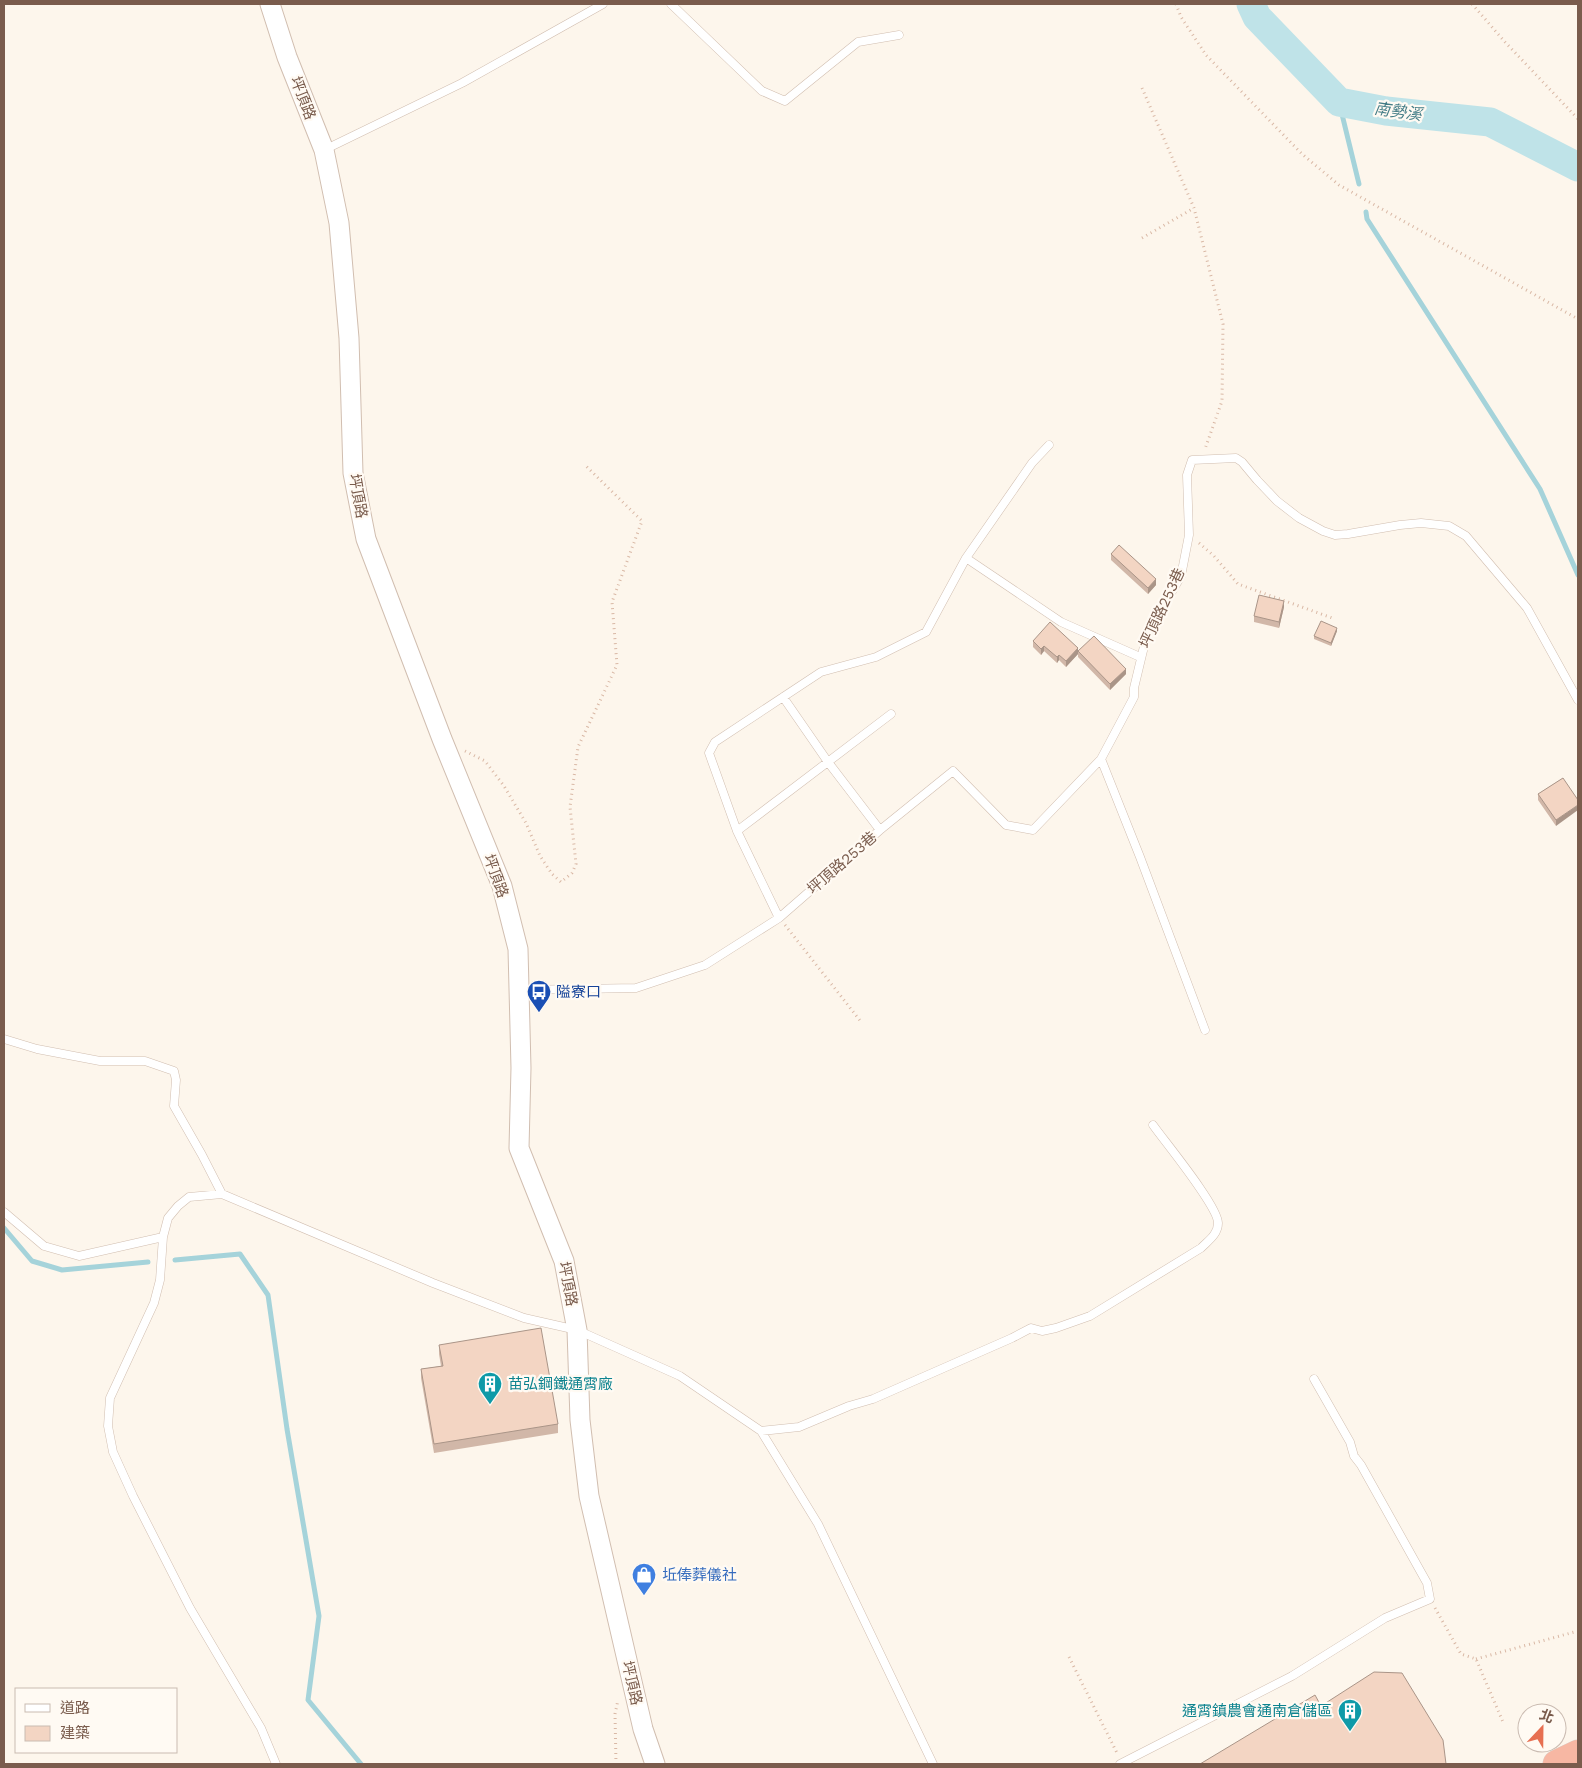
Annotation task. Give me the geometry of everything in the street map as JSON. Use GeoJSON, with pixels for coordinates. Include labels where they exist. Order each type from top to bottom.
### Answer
{"type":"FeatureCollection","features":[{"type":"Feature","properties":{"kind":"highway"},"geometry":{"type":"LineString","coordinates":[[1557,1764],[1578,1754]]}},
{"type":"Feature","properties":{"kind":"street","name":"坪頂路"},"geometry":{"type":"LineString","coordinates":[[270,4],[287,56],[324,150],[339,223],[349,338],[353,473],[366,539],[442,739],[502,886],[518,949],[521,1068],[519,1148],[564,1261],[577,1330],[580,1420],[589,1496],[643,1729],[655,1764]]}},
{"type":"Feature","properties":{"kind":"lane"},"geometry":{"type":"LineString","coordinates":[[324,150],[462,83],[603,4]]}},
{"type":"Feature","properties":{"kind":"lane"},"geometry":{"type":"LineString","coordinates":[[672,4],[762,91],[785,101],[858,42],[899,35]]}},
{"type":"Feature","properties":{"kind":"lane"},"geometry":{"type":"LineString","coordinates":[[779,918],[737,831],[709,753],[715,742],[821,672],[876,658],[926,632],[966,558],[1032,463],[1048,446]]}},
{"type":"Feature","properties":{"kind":"lane"},"geometry":{"type":"LineString","coordinates":[[1202,459],[1236,458],[1278,501],[1299,518],[1323,531],[1335,535],[1421,523],[1449,526],[1466,536],[1527,608],[1578,700]]}},
{"type":"Feature","properties":{"kind":"lane","name":"坪頂路253巷"},"geometry":{"type":"LineString","coordinates":[[520,990],[636,988],[705,965],[779,918],[880,830],[953,771],[1006,825],[1033,830],[1101,759],[1134,698],[1140,657],[1147,634],[1181,576],[1189,535],[1187,475],[1192,460],[1202,459]]}},
{"type":"Feature","properties":{"kind":"lane"},"geometry":{"type":"LineString","coordinates":[[966,558],[1061,622],[1140,657]]}},
{"type":"Feature","properties":{"kind":"lane"},"geometry":{"type":"LineString","coordinates":[[784,697],[828,762],[880,830]]}},
{"type":"Feature","properties":{"kind":"lane"},"geometry":{"type":"LineString","coordinates":[[737,831],[891,714]]}},
{"type":"Feature","properties":{"kind":"lane"},"geometry":{"type":"LineString","coordinates":[[1101,759],[1205,1030]]}},
{"type":"Feature","properties":{"kind":"lane"},"geometry":{"type":"LineString","coordinates":[[4,1039],[37,1049],[100,1061],[145,1061],[174,1072],[176,1080],[174,1106],[222,1194]]}},
{"type":"Feature","properties":{"kind":"lane"},"geometry":{"type":"LineString","coordinates":[[761,1431],[799,1427],[900,1387],[1031,1328],[1042,1331],[1090,1316],[1202,1248],[1217,1233],[1218,1221],[1212,1205],[1153,1125]]}},
{"type":"Feature","properties":{"kind":"lane"},"geometry":{"type":"LineString","coordinates":[[276,1764],[261,1728],[190,1608],[133,1496],[113,1452],[108,1426],[110,1398],[154,1303],[160,1280],[163,1237],[168,1218],[189,1197],[222,1194],[433,1283],[524,1318],[577,1330],[680,1376],[761,1431],[818,1524],[933,1764]]}},
{"type":"Feature","properties":{"kind":"lane"},"geometry":{"type":"LineString","coordinates":[[4,1212],[44,1246],[79,1256],[163,1237]]}},
{"type":"Feature","properties":{"kind":"lane"},"geometry":{"type":"LineString","coordinates":[[1121,1764],[1292,1676],[1385,1618],[1430,1599],[1427,1583],[1362,1465],[1354,1456],[1350,1442],[1314,1379]]}},
{"type":"Feature","properties":{"kind":"path"},"geometry":{"type":"LineString","coordinates":[[1176,4],[1181,17],[1206,56],[1302,154],[1339,185],[1578,319]]}},
{"type":"Feature","properties":{"kind":"path"},"geometry":{"type":"LineString","coordinates":[[1472,4],[1578,119]]}},
{"type":"Feature","properties":{"kind":"path"},"geometry":{"type":"LineString","coordinates":[[1142,88],[1194,208],[1223,324],[1222,402],[1202,459]]}},
{"type":"Feature","properties":{"kind":"path"},"geometry":{"type":"LineString","coordinates":[[1142,238],[1194,208]]}},
{"type":"Feature","properties":{"kind":"path"},"geometry":{"type":"LineString","coordinates":[[442,739],[485,761],[504,786],[526,823],[540,856],[552,874],[560,882],[572,873],[576,864],[570,807],[578,748],[617,665],[612,602],[642,521],[586,466]]}},
{"type":"Feature","properties":{"kind":"path"},"geometry":{"type":"LineString","coordinates":[[1189,535],[1214,556],[1238,584],[1335,619]]}},
{"type":"Feature","properties":{"kind":"path"},"geometry":{"type":"LineString","coordinates":[[779,918],[862,1023]]}},
{"type":"Feature","properties":{"kind":"path"},"geometry":{"type":"LineString","coordinates":[[1430,1599],[1461,1654],[1476,1659],[1578,1631]]}},
{"type":"Feature","properties":{"kind":"path"},"geometry":{"type":"LineString","coordinates":[[1069,1657],[1121,1764]]}},
{"type":"Feature","properties":{"kind":"path"},"geometry":{"type":"LineString","coordinates":[[1476,1659],[1503,1722]]}},
{"type":"Feature","properties":{"kind":"path"},"geometry":{"type":"LineString","coordinates":[[616,1764],[615,1714],[619,1696]]}},
{"type":"Feature","properties":{"kind":"building"},"geometry":{"type":"Polygon","coordinates":[[[1119,545],[1156,579],[1148,588],[1111,554],[1119,545]]]}},
{"type":"Feature","properties":{"kind":"building"},"geometry":{"type":"Polygon","coordinates":[[[1259,595],[1284,601],[1279,622],[1254,616],[1259,595]]]}},
{"type":"Feature","properties":{"kind":"building"},"geometry":{"type":"Polygon","coordinates":[[[1321,621],[1337,628],[1331,643],[1314,636],[1321,621]]]}},
{"type":"Feature","properties":{"kind":"building"},"geometry":{"type":"Polygon","coordinates":[[[1050,622],[1078,648],[1066,661],[1059,655],[1057,657],[1044,646],[1041,649],[1033,641],[1050,622]]]}},
{"type":"Feature","properties":{"kind":"building"},"geometry":{"type":"Polygon","coordinates":[[[1094,636],[1126,669],[1110,684],[1078,651],[1094,636]]]}},
{"type":"Feature","properties":{"kind":"building"},"geometry":{"type":"Polygon","coordinates":[[[1563,778],[1578,800],[1578,805],[1556,820],[1538,794],[1563,778]]]}},
{"type":"Feature","properties":{"kind":"building","name":"苗弘鋼鐵通霄廠"},"geometry":{"type":"Polygon","coordinates":[[[541,1328],[558,1424],[434,1444],[421,1369],[443,1366],[439,1345],[541,1328]]]}},
{"type":"Feature","properties":{"kind":"building","name":"通霄鎮農會通南倉儲區"},"geometry":{"type":"Polygon","coordinates":[[[1374,1672],[1402,1673],[1443,1740],[1446,1764],[1200,1764],[1315,1695],[1321,1706],[1374,1672]]]}},
{"type":"Feature","properties":{"kind":"waterway","name":"南勢溪"},"geometry":{"type":"LineString","coordinates":[[1251,4],[1257,17],[1339,102],[1386,111],[1490,122],[1578,167]]}},
{"type":"Feature","properties":{"kind":"waterway"},"geometry":{"type":"LineString","coordinates":[[1339,102],[1359,184]]}},
{"type":"Feature","properties":{"kind":"waterway"},"geometry":{"type":"LineString","coordinates":[[1366,212],[1367,219],[1540,489],[1578,575]]}},
{"type":"Feature","properties":{"kind":"waterway"},"geometry":{"type":"LineString","coordinates":[[4,1228],[32,1261],[62,1270],[148,1262]]}},
{"type":"Feature","properties":{"kind":"waterway"},"geometry":{"type":"LineString","coordinates":[[175,1260],[240,1254],[268,1295],[287,1429],[319,1616],[308,1700],[361,1764]]}},
{"type":"Feature","properties":{"kind":"place","name":"隘寮口"},"geometry":{"type":"Point","coordinates":[539,1013]}},
{"type":"Feature","properties":{"kind":"place","name":"苗弘鋼鐵通霄廠"},"geometry":{"type":"Point","coordinates":[490,1405]}},
{"type":"Feature","properties":{"kind":"place","name":"坵俸葬儀社"},"geometry":{"type":"Point","coordinates":[644,1596]}},
{"type":"Feature","properties":{"kind":"place","name":"通霄鎮農會通南倉儲區"},"geometry":{"type":"Point","coordinates":[1350,1732]}}]}
